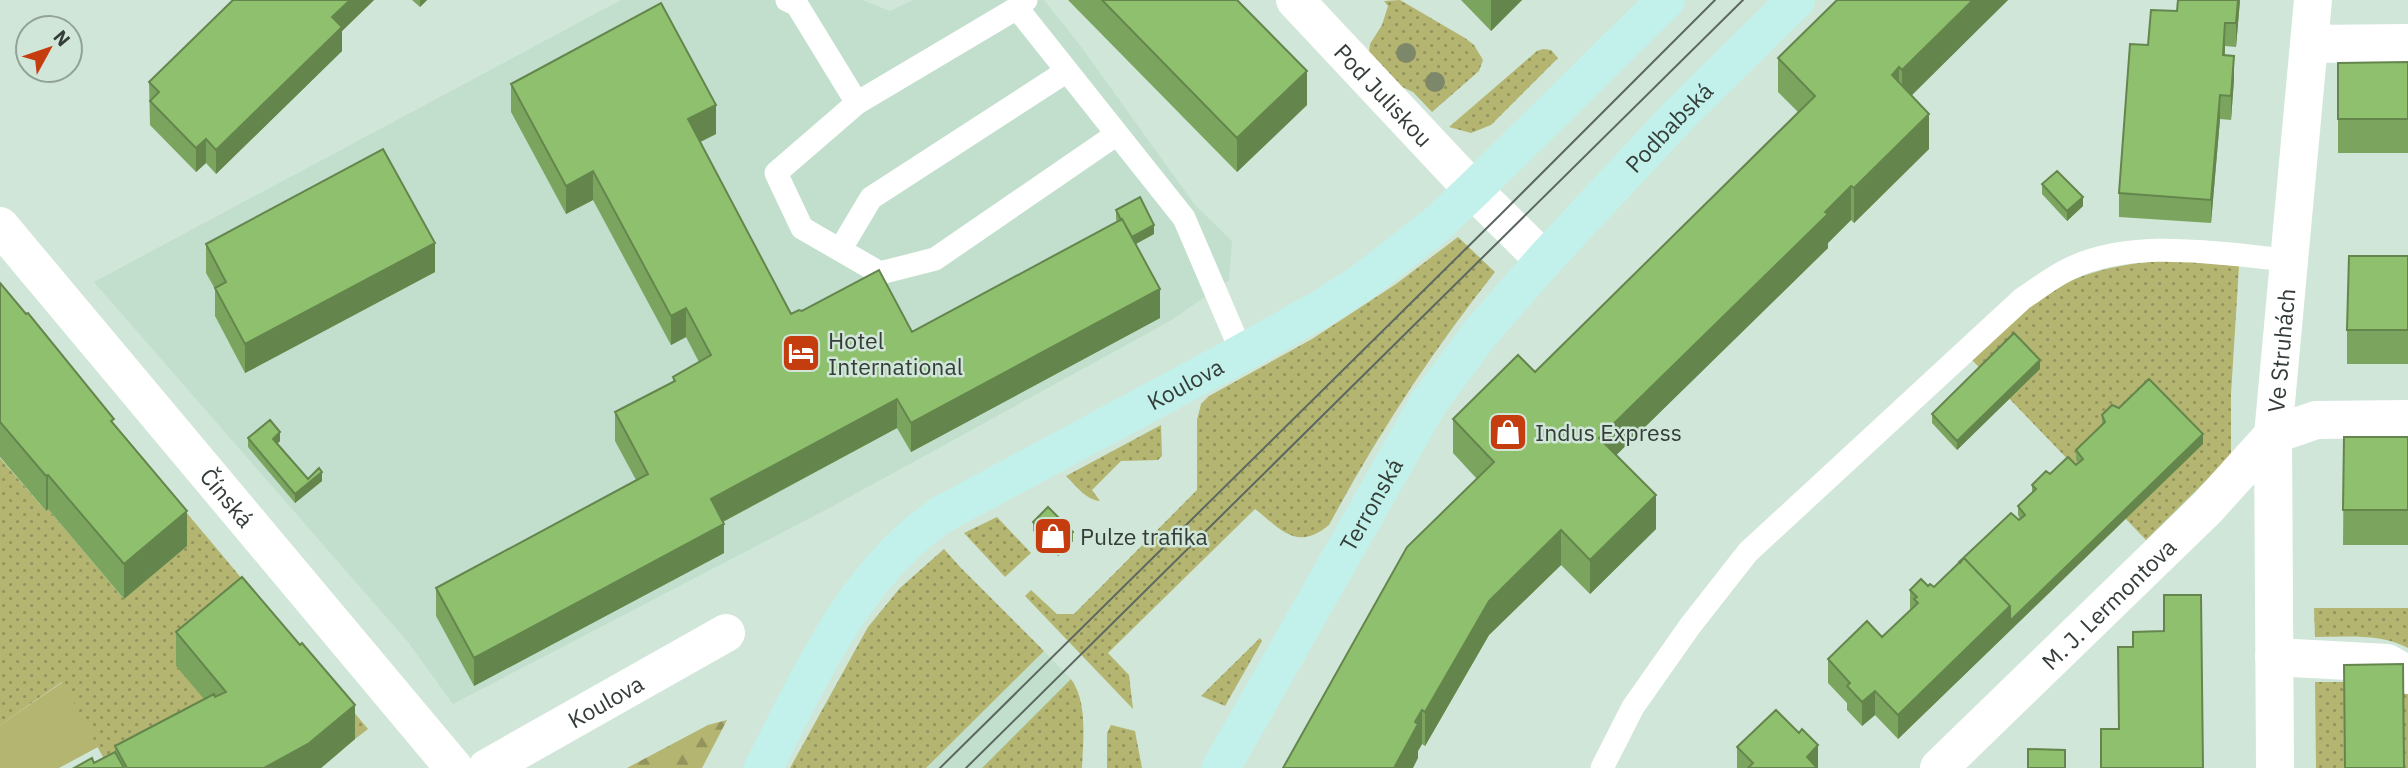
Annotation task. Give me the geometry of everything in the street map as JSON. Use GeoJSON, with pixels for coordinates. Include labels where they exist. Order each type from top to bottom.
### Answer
{"type":"FeatureCollection","features":[{"type":"Feature","properties":{"kind":"main road"},"geometry":{"type":"LineString","coordinates":[[1473,190],[1666,0]]}},
{"type":"Feature","properties":{"kind":"main road","name":"Podbabská"},"geometry":{"type":"LineString","coordinates":[[1544,260],[1678,116],[1796,0]]}},
{"type":"Feature","properties":{"kind":"main road","name":"Koulova"},"geometry":{"type":"LineString","coordinates":[[763,768],[849,608],[905,543],[941,515],[1324,307],[1360,284],[1436,225],[1473,190]]}},
{"type":"Feature","properties":{"kind":"main road","name":"Terronská"},"geometry":{"type":"LineString","coordinates":[[1221,768],[1429,402],[1482,331],[1544,260]]}},
{"type":"Feature","properties":{"kind":"street","name":"Pod Juliskou"},"geometry":{"type":"LineString","coordinates":[[1295,0],[1473,190],[1544,260]]}},
{"type":"Feature","properties":{"kind":"street","name":"Ve Struhách"},"geometry":{"type":"LineString","coordinates":[[2275,768],[2273,435],[2313,0]]}},
{"type":"Feature","properties":{"kind":"street"},"geometry":{"type":"LineString","coordinates":[[2309,44],[2408,43]]}},
{"type":"Feature","properties":{"kind":"street","name":"Čínská"},"geometry":{"type":"LineString","coordinates":[[0,226],[78,344],[454,768]]}},
{"type":"Feature","properties":{"kind":"street"},"geometry":{"type":"LineString","coordinates":[[2273,435],[2316,420],[2408,419]]}},
{"type":"Feature","properties":{"kind":"street","name":"M. J. Lermontova"},"geometry":{"type":"LineString","coordinates":[[1939,768],[2207,508],[2273,435]]}},
{"type":"Feature","properties":{"kind":"street","name":"Koulova"},"geometry":{"type":"LineString","coordinates":[[486,768],[726,634]]}},
{"type":"Feature","properties":{"kind":"street"},"geometry":{"type":"LineString","coordinates":[[2274,657],[2387,663],[2408,675]]}},
{"type":"Feature","properties":{"kind":"lane"},"geometry":{"type":"LineString","coordinates":[[788,0],[797,5],[857,103]]}},
{"type":"Feature","properties":{"kind":"lane"},"geometry":{"type":"LineString","coordinates":[[1117,134],[935,259],[880,273],[802,228],[776,173],[857,103],[1022,4],[1067,71],[1184,218],[1242,353]]}},
{"type":"Feature","properties":{"kind":"lane"},"geometry":{"type":"LineString","coordinates":[[840,250],[871,198],[1067,71]]}},
{"type":"Feature","properties":{"kind":"lane"},"geometry":{"type":"LineString","coordinates":[[1602,768],[1633,706],[1690,626],[1748,552],[2022,299],[2068,269],[2115,254],[2179,250],[2289,260]]}},
{"type":"Feature","properties":{"kind":"shaded area"},"geometry":{"type":"Polygon","coordinates":[[[621,0],[862,0],[890,11],[913,0],[1044,0],[1195,205],[1232,241],[1229,280],[1170,321],[835,505],[453,704],[408,642],[94,282],[621,0]]]}},
{"type":"Feature","properties":{"kind":"shaded area"},"geometry":{"type":"Polygon","coordinates":[[[1044,651],[1071,679],[982,768],[926,768],[1044,651]]]}},
{"type":"Feature","properties":{"kind":"green space"},"geometry":{"type":"Polygon","coordinates":[[[1400,0],[1465,38],[1474,45],[1483,60],[1479,71],[1432,112],[1413,92],[1398,85],[1369,53],[1370,44],[1382,25],[1388,6],[1384,1],[1400,0]]]}},
{"type":"Feature","properties":{"kind":"green space"},"geometry":{"type":"Polygon","coordinates":[[[1551,50],[1558,58],[1491,125],[1471,133],[1449,127],[1537,51],[1551,50]]]}},
{"type":"Feature","properties":{"kind":"green space"},"geometry":{"type":"Polygon","coordinates":[[[1458,237],[1495,272],[1406,395],[1329,525],[1307,537],[1298,537],[1281,530],[1255,509],[1108,653],[1129,675],[1133,709],[1025,596],[1031,590],[1057,614],[1074,614],[1197,490],[1197,420],[1201,404],[1209,396],[1312,339],[1396,284],[1458,237]]]}},
{"type":"Feature","properties":{"kind":"green space"},"geometry":{"type":"Polygon","coordinates":[[[2168,260],[2239,266],[2231,394],[2231,456],[2146,540],[2125,518],[2104,426],[2079,471],[1972,360],[2022,310],[2055,288],[2102,270],[2168,260]]]}},
{"type":"Feature","properties":{"kind":"green space"},"geometry":{"type":"Polygon","coordinates":[[[87,394],[368,729],[355,739],[303,677],[226,726],[109,768],[62,682],[0,725],[0,458],[45,510],[48,509],[123,598],[187,545],[87,394]]]}},
{"type":"Feature","properties":{"kind":"green space"},"geometry":{"type":"Polygon","coordinates":[[[1161,425],[1162,456],[1158,460],[1121,461],[1092,490],[1100,501],[1085,495],[1066,476],[1161,425]]]}},
{"type":"Feature","properties":{"kind":"green space"},"geometry":{"type":"Polygon","coordinates":[[[997,517],[1031,553],[1005,577],[964,533],[997,517]]]}},
{"type":"Feature","properties":{"kind":"green space"},"geometry":{"type":"Polygon","coordinates":[[[944,549],[1044,651],[926,768],[790,768],[868,627],[900,588],[944,549]]]}},
{"type":"Feature","properties":{"kind":"green space"},"geometry":{"type":"Polygon","coordinates":[[[2314,608],[2408,608],[2408,648],[2374,638],[2315,637],[2314,608]]]}},
{"type":"Feature","properties":{"kind":"green space"},"geometry":{"type":"Polygon","coordinates":[[[1260,638],[1262,641],[1225,706],[1201,696],[1260,638]]]}},
{"type":"Feature","properties":{"kind":"green space"},"geometry":{"type":"Polygon","coordinates":[[[1071,679],[1082,710],[1082,768],[982,768],[1071,679]]]}},
{"type":"Feature","properties":{"kind":"green space"},"geometry":{"type":"Polygon","coordinates":[[[63,682],[98,747],[59,768],[0,768],[0,725],[63,682]]]}},
{"type":"Feature","properties":{"kind":"green space"},"geometry":{"type":"Polygon","coordinates":[[[2315,682],[2408,682],[2408,768],[2403,768],[2344,694],[2345,768],[2316,768],[2315,682]]]}},
{"type":"Feature","properties":{"kind":"green space"},"geometry":{"type":"Polygon","coordinates":[[[727,720],[702,768],[627,768],[708,725],[727,720]]]}},
{"type":"Feature","properties":{"kind":"green space"},"geometry":{"type":"Polygon","coordinates":[[[1111,725],[1135,731],[1142,768],[1107,768],[1107,733],[1111,725]]]}},
{"type":"Feature","properties":{"kind":"building"},"geometry":{"type":"Polygon","coordinates":[[[233,0],[350,0],[332,17],[342,27],[216,150],[206,139],[196,148],[150,101],[159,92],[149,82],[233,0]]]}},
{"type":"Feature","properties":{"kind":"building"},"geometry":{"type":"Polygon","coordinates":[[[1102,0],[1237,0],[1307,71],[1237,138],[1102,0]]]}},
{"type":"Feature","properties":{"kind":"building"},"geometry":{"type":"Polygon","coordinates":[[[1837,0],[1973,0],[1902,70],[1899,67],[1892,75],[1929,114],[1854,188],[1851,186],[1825,212],[1828,214],[1599,438],[1656,495],[1590,560],[1561,530],[1489,601],[1425,712],[1422,710],[1415,722],[1418,724],[1394,768],[1283,768],[1407,547],[1494,462],[1453,419],[1518,355],[1535,372],[1815,96],[1778,58],[1837,0]]]}},
{"type":"Feature","properties":{"kind":"building"},"geometry":{"type":"Polygon","coordinates":[[[2178,0],[2238,0],[2236,23],[2225,23],[2223,55],[2234,56],[2231,96],[2220,95],[2211,200],[2119,193],[2130,44],[2148,45],[2151,10],[2177,11],[2178,0]]]}},
{"type":"Feature","properties":{"kind":"building","name":"Hotel International"},"geometry":{"type":"Polygon","coordinates":[[[661,3],[716,105],[688,119],[791,314],[802,311],[879,270],[912,332],[1122,219],[1160,289],[911,423],[897,399],[711,499],[724,524],[474,658],[436,588],[648,474],[615,412],[675,381],[673,377],[711,355],[686,308],[671,316],[593,171],[566,186],[511,84],[661,3]]]}},
{"type":"Feature","properties":{"kind":"building"},"geometry":{"type":"Polygon","coordinates":[[[2408,62],[2408,119],[2338,119],[2338,63],[2408,62]]]}},
{"type":"Feature","properties":{"kind":"building"},"geometry":{"type":"Polygon","coordinates":[[[383,149],[435,243],[245,344],[215,288],[226,282],[206,244],[383,149]]]}},
{"type":"Feature","properties":{"kind":"building"},"geometry":{"type":"Polygon","coordinates":[[[2057,171],[2083,197],[2067,211],[2042,184],[2057,171]]]}},
{"type":"Feature","properties":{"kind":"building"},"geometry":{"type":"Polygon","coordinates":[[[1140,197],[1154,225],[1132,237],[1116,210],[1140,197]]]}},
{"type":"Feature","properties":{"kind":"building"},"geometry":{"type":"Polygon","coordinates":[[[2349,256],[2408,256],[2408,330],[2347,330],[2349,256]]]}},
{"type":"Feature","properties":{"kind":"building"},"geometry":{"type":"Polygon","coordinates":[[[0,283],[26,314],[28,313],[114,419],[111,421],[187,511],[124,564],[0,422],[0,283]]]}},
{"type":"Feature","properties":{"kind":"building"},"geometry":{"type":"Polygon","coordinates":[[[2014,333],[2040,360],[1957,441],[1932,414],[2014,333]]]}},
{"type":"Feature","properties":{"kind":"building"},"geometry":{"type":"Polygon","coordinates":[[[2149,379],[2203,434],[2010,621],[2010,606],[1964,558],[1959,562],[2011,513],[2019,520],[2025,515],[2018,506],[2036,489],[2032,485],[2046,471],[2050,474],[2068,457],[2076,465],[2083,459],[2076,450],[2105,422],[2102,415],[2112,405],[2119,408],[2149,379]]]}},
{"type":"Feature","properties":{"kind":"building"},"geometry":{"type":"Polygon","coordinates":[[[270,420],[280,432],[273,439],[308,479],[319,468],[322,472],[295,494],[248,438],[270,420]]]}},
{"type":"Feature","properties":{"kind":"building"},"geometry":{"type":"Polygon","coordinates":[[[2344,437],[2408,437],[2408,510],[2343,510],[2344,437]]]}},
{"type":"Feature","properties":{"kind":"building"},"geometry":{"type":"Polygon","coordinates":[[[1048,507],[1073,532],[1058,547],[1033,522],[1048,507]]]}},
{"type":"Feature","properties":{"kind":"building"},"geometry":{"type":"Polygon","coordinates":[[[1964,558],[2010,606],[1898,715],[1875,691],[1862,702],[1847,686],[1850,683],[1828,659],[1867,621],[1882,637],[1918,603],[1914,599],[1917,597],[1910,590],[1921,579],[1928,586],[1930,584],[1934,587],[1964,558]]]}},
{"type":"Feature","properties":{"kind":"building"},"geometry":{"type":"Polygon","coordinates":[[[242,577],[355,705],[308,744],[264,768],[127,768],[115,746],[214,694],[215,697],[226,692],[176,632],[242,577]]]}},
{"type":"Feature","properties":{"kind":"building"},"geometry":{"type":"Polygon","coordinates":[[[2164,595],[2201,595],[2203,768],[2101,768],[2101,729],[2119,729],[2118,647],[2133,647],[2133,632],[2164,631],[2164,595]]]}},
{"type":"Feature","properties":{"kind":"building"},"geometry":{"type":"Polygon","coordinates":[[[2403,664],[2404,768],[2345,768],[2344,665],[2403,664]]]}},
{"type":"Feature","properties":{"kind":"building"},"geometry":{"type":"Polygon","coordinates":[[[1776,710],[1799,733],[1802,729],[1818,745],[1807,757],[1817,768],[1748,768],[1753,763],[1737,747],[1776,710]]]}},
{"type":"Feature","properties":{"kind":"building"},"geometry":{"type":"Polygon","coordinates":[[[2028,749],[2065,750],[2065,768],[2028,768],[2028,749]]]}},
{"type":"Feature","properties":{"kind":"building"},"geometry":{"type":"Polygon","coordinates":[[[115,752],[124,768],[74,768],[92,758],[94,763],[115,752]]]}},
{"type":"Feature","properties":{"kind":"tram line"},"geometry":{"type":"LineString","coordinates":[[940,768],[1715,0]]}},
{"type":"Feature","properties":{"kind":"tram line"},"geometry":{"type":"LineString","coordinates":[[966,768],[1743,0]]}},
{"type":"Feature","properties":{"kind":"place","name":"Hotel International"},"geometry":{"type":"Point","coordinates":[801,353]}},
{"type":"Feature","properties":{"kind":"place","name":"Indus Express"},"geometry":{"type":"Point","coordinates":[1508,432]}},
{"type":"Feature","properties":{"kind":"place","name":"Pulze trafika"},"geometry":{"type":"Point","coordinates":[1053,536]}}]}
